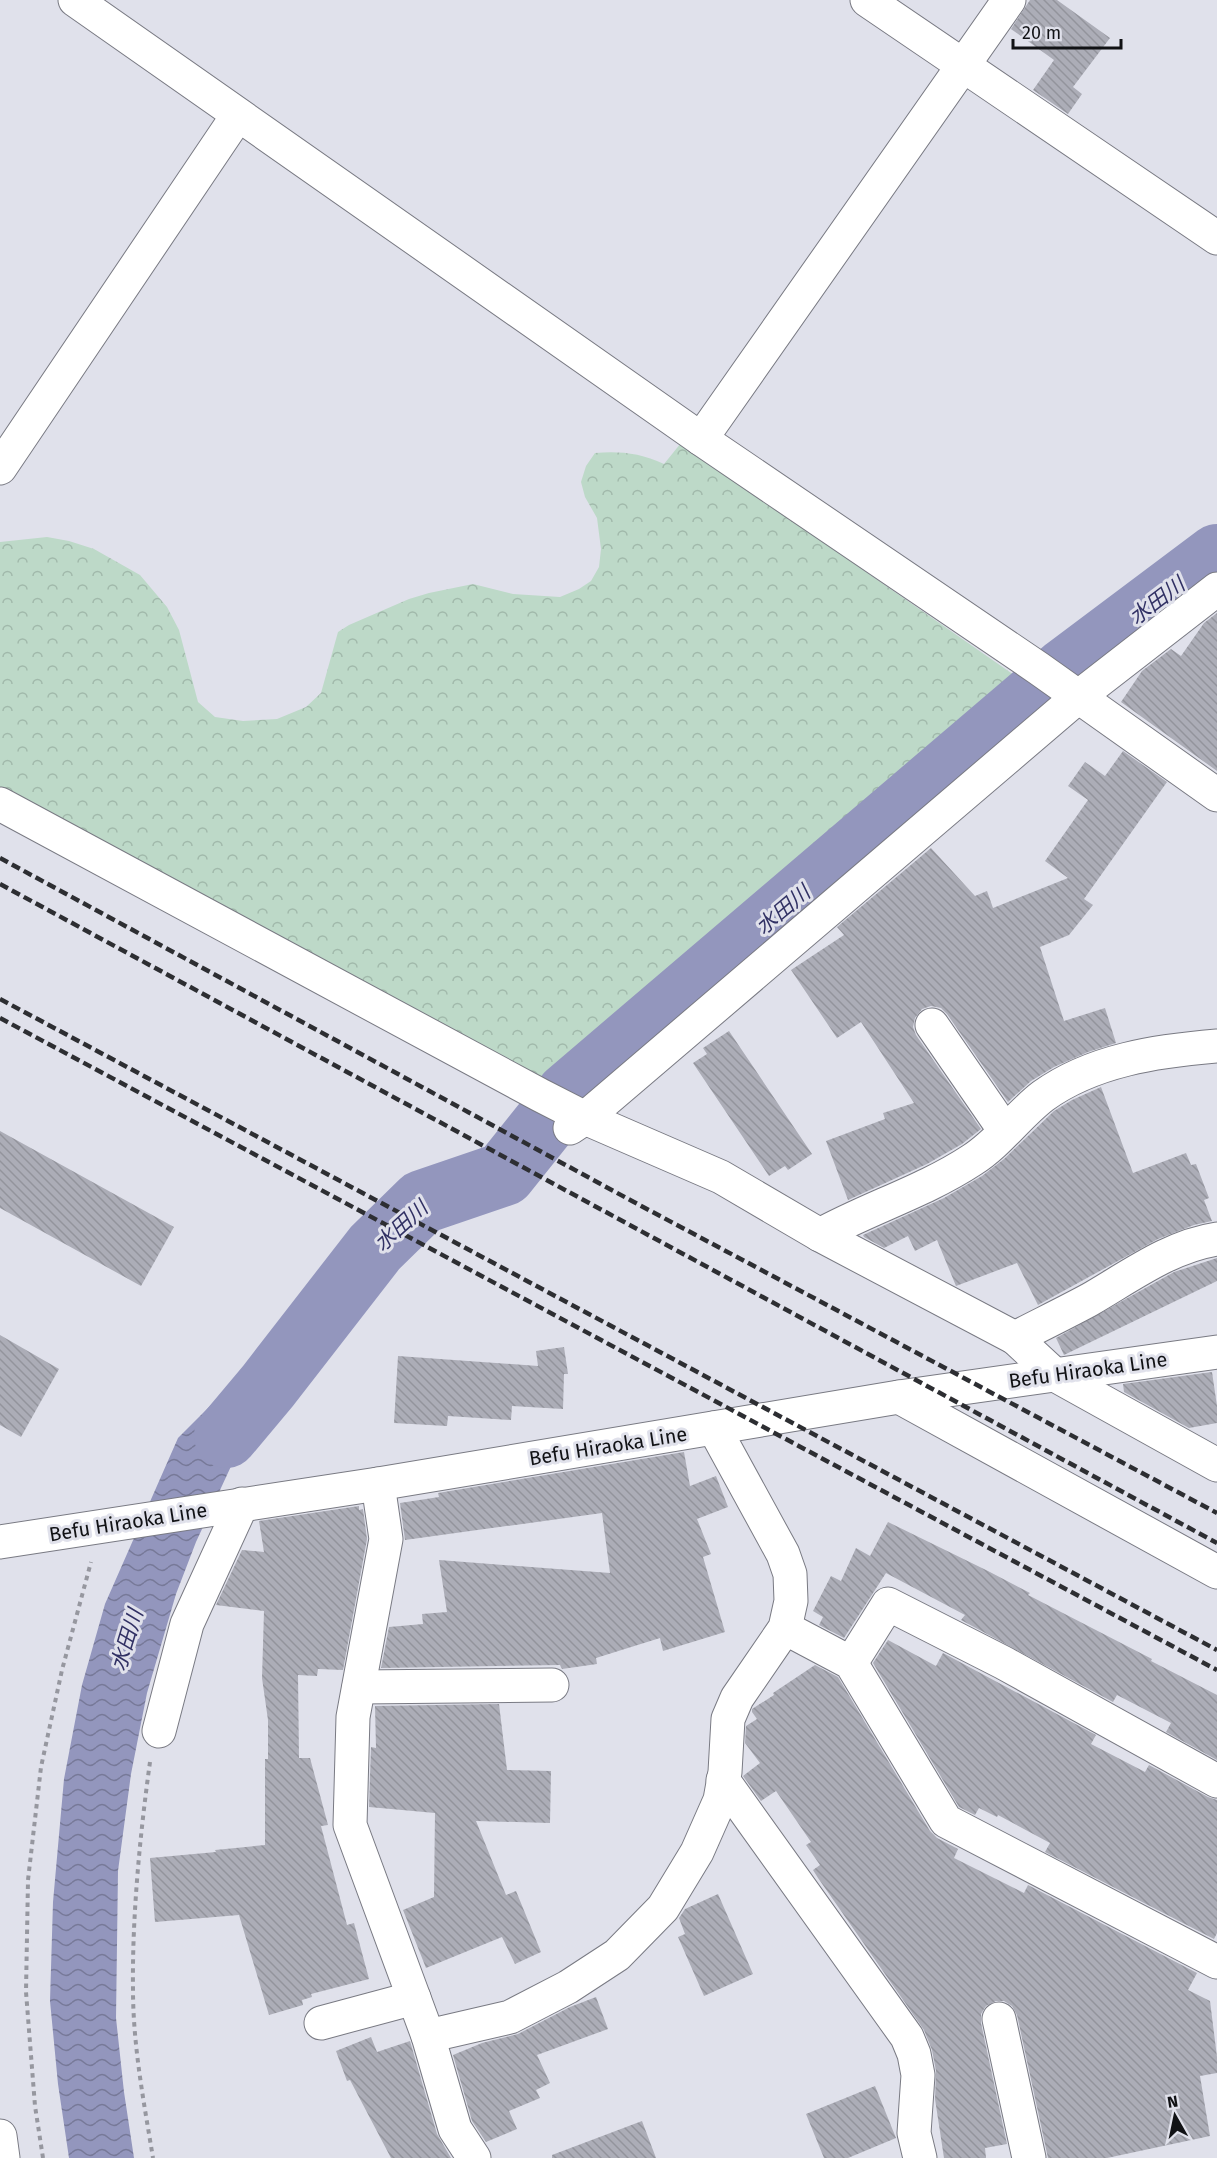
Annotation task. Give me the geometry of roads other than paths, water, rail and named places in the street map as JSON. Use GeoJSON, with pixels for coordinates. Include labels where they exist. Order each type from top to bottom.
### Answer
{"type":"FeatureCollection","features":[{"type":"Feature","properties":{"kind":"street"},"geometry":{"type":"LineString","coordinates":[[75,0],[701,440],[1038,668],[1217,795]]}},
{"type":"Feature","properties":{"kind":"street"},"geometry":{"type":"LineString","coordinates":[[867,0],[1217,238]]}},
{"type":"Feature","properties":{"kind":"street"},"geometry":{"type":"LineString","coordinates":[[701,440],[1009,0]]}},
{"type":"Feature","properties":{"kind":"street"},"geometry":{"type":"LineString","coordinates":[[0,468],[238,114]]}},
{"type":"Feature","properties":{"kind":"street"},"geometry":{"type":"LineString","coordinates":[[577,1120],[1078,697],[1213,597]]}},
{"type":"Feature","properties":{"kind":"street"},"geometry":{"type":"LineString","coordinates":[[0,804],[540,1095],[577,1120],[721,1178],[820,1235],[1015,1338],[1055,1375],[1217,1465]]}},
{"type":"Feature","properties":{"kind":"street"},"geometry":{"type":"LineString","coordinates":[[932,1026],[1005,1131]]}},
{"type":"Feature","properties":{"kind":"street"},"geometry":{"type":"LineString","coordinates":[[820,1235],[849,1219],[954,1171],[974,1159],[1043,1096],[1076,1076],[1144,1055],[1217,1046]]}},
{"type":"Feature","properties":{"kind":"street"},"geometry":{"type":"LineString","coordinates":[[1015,1338],[1088,1300],[1149,1264],[1179,1250],[1217,1239]]}},
{"type":"Feature","properties":{"kind":"street","name":"Befu Hiraoka Line"},"geometry":{"type":"LineString","coordinates":[[0,1542],[378,1484],[899,1397],[1217,1352]]}},
{"type":"Feature","properties":{"kind":"street"},"geometry":{"type":"LineString","coordinates":[[899,1397],[1217,1572]]}},
{"type":"Feature","properties":{"kind":"street"},"geometry":{"type":"LineString","coordinates":[[428,2036],[510,2017],[568,1988],[617,1955],[663,1908],[697,1852],[720,1800],[728,1719],[737,1698],[785,1628],[791,1601],[789,1574],[783,1554],[714,1428]]}},
{"type":"Feature","properties":{"kind":"street"},"geometry":{"type":"LineString","coordinates":[[378,1484],[386,1539],[353,1717],[350,1825],[428,2036],[455,2129],[474,2158]]}},
{"type":"Feature","properties":{"kind":"street"},"geometry":{"type":"LineString","coordinates":[[159,1731],[187,1623],[242,1504]]}},
{"type":"Feature","properties":{"kind":"street"},"geometry":{"type":"LineString","coordinates":[[851,1663],[888,1604],[1004,1663],[1217,1780]]}},
{"type":"Feature","properties":{"kind":"street"},"geometry":{"type":"LineString","coordinates":[[785,1628],[851,1663],[946,1821],[1217,1962]]}},
{"type":"Feature","properties":{"kind":"street"},"geometry":{"type":"LineString","coordinates":[[359,1687],[552,1685]]}},
{"type":"Feature","properties":{"kind":"street"},"geometry":{"type":"LineString","coordinates":[[723,1780],[907,2037],[914,2054],[918,2075],[914,2133],[920,2158]]}},
{"type":"Feature","properties":{"kind":"street"},"geometry":{"type":"LineString","coordinates":[[321,2023],[414,1998]]}},
{"type":"Feature","properties":{"kind":"street"},"geometry":{"type":"LineString","coordinates":[[999,2019],[1029,2158]]}},
{"type":"Feature","properties":{"kind":"street"},"geometry":{"type":"LineString","coordinates":[[0,2136],[3,2158]]}},
{"type":"Feature","properties":{"kind":"water"},"geometry":{"type":"Polygon","coordinates":[[[298,1366],[239,1449],[196,1542],[176,1594],[147,1693],[131,1774],[118,1871],[116,2018],[134,2158],[69,2158],[58,2084],[50,2001],[53,1902],[64,1779],[82,1685],[105,1604],[178,1438],[246,1370],[298,1366]]]}},
{"type":"Feature","properties":{"kind":"waterway","name":"水田川"},"geometry":{"type":"LineString","coordinates":[[226,1436],[268,1386],[375,1248],[422,1202],[504,1174],[568,1094],[1065,670],[1217,556]]}},
{"type":"Feature","properties":{"kind":"railway"},"geometry":{"type":"LineString","coordinates":[[0,858],[632,1201],[1217,1513]]}},
{"type":"Feature","properties":{"kind":"railway"},"geometry":{"type":"LineString","coordinates":[[0,884],[1217,1543]]}},
{"type":"Feature","properties":{"kind":"railway"},"geometry":{"type":"LineString","coordinates":[[0,999],[1217,1650]]}},
{"type":"Feature","properties":{"kind":"railway"},"geometry":{"type":"LineString","coordinates":[[0,1018],[1217,1670]]}}]}
